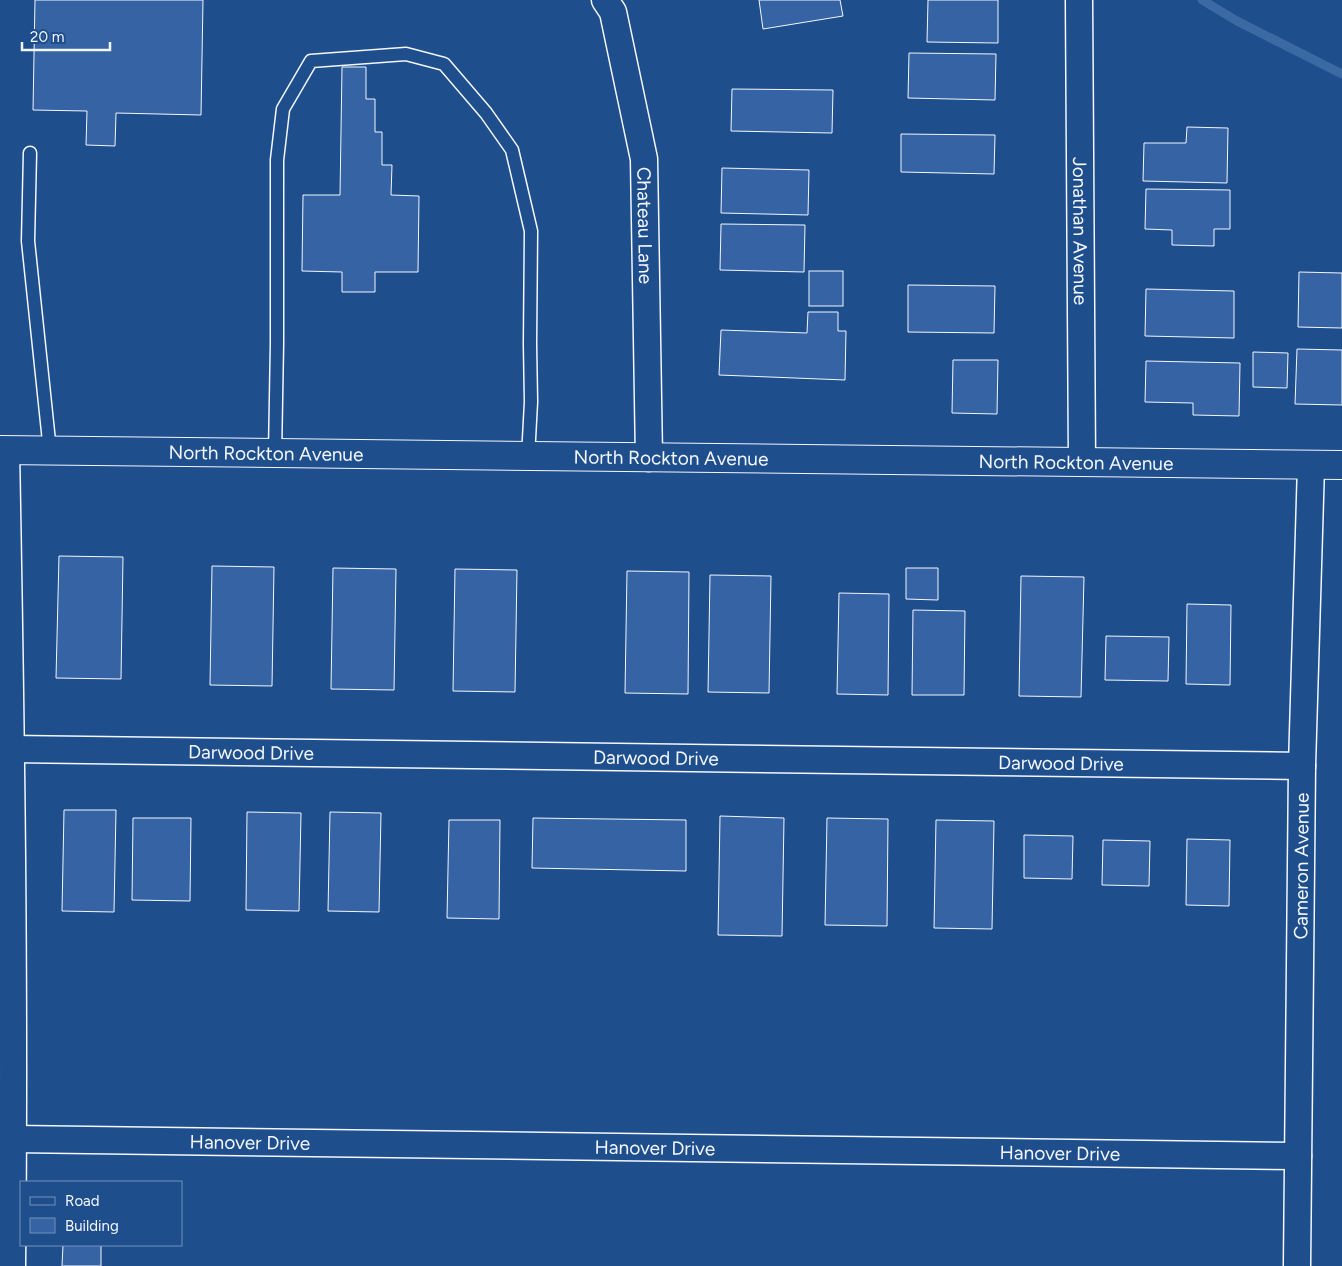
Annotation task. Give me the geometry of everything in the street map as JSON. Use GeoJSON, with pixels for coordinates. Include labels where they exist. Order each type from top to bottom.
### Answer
{"type":"FeatureCollection","features":[{"type":"Feature","properties":{"kind":"main road","name":"North Rockton Avenue"},"geometry":{"type":"LineString","coordinates":[[3,451],[1342,466]]}},
{"type":"Feature","properties":{"kind":"street","name":"Chateau Lane"},"geometry":{"type":"LineString","coordinates":[[604,0],[613,12],[644,160],[649,458]]}},
{"type":"Feature","properties":{"kind":"street","name":"Jonathan Avenue"},"geometry":{"type":"LineString","coordinates":[[1079,0],[1082,462]]}},
{"type":"Feature","properties":{"kind":"street"},"geometry":{"type":"LineString","coordinates":[[3,451],[11,749],[6,1048],[14,1139],[12,1266]]}},
{"type":"Feature","properties":{"kind":"street","name":"Cameron Avenue"},"geometry":{"type":"LineString","coordinates":[[1297,1266],[1302,766],[1311,465]]}},
{"type":"Feature","properties":{"kind":"street","name":"Darwood Drive"},"geometry":{"type":"LineString","coordinates":[[11,749],[1302,766]]}},
{"type":"Feature","properties":{"kind":"street","name":"Hanover Drive"},"geometry":{"type":"LineString","coordinates":[[14,1139],[1298,1156]]}},
{"type":"Feature","properties":{"kind":"lane"},"geometry":{"type":"LineString","coordinates":[[275,454],[277,160],[283,109],[311,61],[406,54],[444,64],[486,113],[512,150],[532,231],[531,402],[528,456]]}},
{"type":"Feature","properties":{"kind":"lane"},"geometry":{"type":"LineString","coordinates":[[30,153],[28,240],[50,451]]}},
{"type":"Feature","properties":{"kind":"building"},"geometry":{"type":"Polygon","coordinates":[[[35,0],[203,0],[201,115],[116,113],[115,146],[86,145],[87,111],[33,110],[35,0]]]}},
{"type":"Feature","properties":{"kind":"building"},"geometry":{"type":"Polygon","coordinates":[[[759,0],[840,0],[843,16],[763,29],[759,0]]]}},
{"type":"Feature","properties":{"kind":"building"},"geometry":{"type":"Polygon","coordinates":[[[928,0],[998,0],[998,43],[927,42],[928,0]]]}},
{"type":"Feature","properties":{"kind":"building"},"geometry":{"type":"Polygon","coordinates":[[[909,53],[996,54],[995,100],[908,98],[909,53]]]}},
{"type":"Feature","properties":{"kind":"building"},"geometry":{"type":"Polygon","coordinates":[[[342,67],[366,67],[366,99],[375,99],[375,132],[382,132],[382,165],[392,165],[391,195],[419,196],[418,272],[375,272],[375,292],[342,292],[342,272],[302,271],[303,195],[340,195],[342,67]]]}},
{"type":"Feature","properties":{"kind":"building"},"geometry":{"type":"Polygon","coordinates":[[[732,89],[833,90],[832,133],[731,131],[732,89]]]}},
{"type":"Feature","properties":{"kind":"building"},"geometry":{"type":"Polygon","coordinates":[[[1187,127],[1228,128],[1227,183],[1143,181],[1144,143],[1186,143],[1187,127]]]}},
{"type":"Feature","properties":{"kind":"building"},"geometry":{"type":"Polygon","coordinates":[[[901,134],[995,135],[994,174],[901,172],[901,134]]]}},
{"type":"Feature","properties":{"kind":"building"},"geometry":{"type":"Polygon","coordinates":[[[722,168],[809,170],[808,215],[721,213],[722,168]]]}},
{"type":"Feature","properties":{"kind":"building"},"geometry":{"type":"Polygon","coordinates":[[[1146,189],[1230,190],[1230,229],[1214,229],[1214,246],[1172,245],[1172,230],[1145,229],[1146,189]]]}},
{"type":"Feature","properties":{"kind":"building"},"geometry":{"type":"Polygon","coordinates":[[[721,224],[805,225],[804,272],[720,270],[721,224]]]}},
{"type":"Feature","properties":{"kind":"building"},"geometry":{"type":"Polygon","coordinates":[[[809,271],[843,271],[843,306],[809,306],[809,271]]]}},
{"type":"Feature","properties":{"kind":"building"},"geometry":{"type":"Polygon","coordinates":[[[1299,272],[1342,273],[1342,328],[1298,327],[1299,272]]]}},
{"type":"Feature","properties":{"kind":"building"},"geometry":{"type":"Polygon","coordinates":[[[908,285],[995,286],[994,333],[908,332],[908,285]]]}},
{"type":"Feature","properties":{"kind":"building"},"geometry":{"type":"Polygon","coordinates":[[[1146,289],[1234,291],[1234,338],[1145,336],[1146,289]]]}},
{"type":"Feature","properties":{"kind":"building"},"geometry":{"type":"Polygon","coordinates":[[[808,312],[838,312],[838,331],[846,331],[845,380],[719,375],[721,330],[807,333],[808,312]]]}},
{"type":"Feature","properties":{"kind":"building"},"geometry":{"type":"Polygon","coordinates":[[[1297,349],[1342,350],[1342,405],[1295,404],[1297,349]]]}},
{"type":"Feature","properties":{"kind":"building"},"geometry":{"type":"Polygon","coordinates":[[[1253,352],[1288,353],[1287,388],[1253,387],[1253,352]]]}},
{"type":"Feature","properties":{"kind":"building"},"geometry":{"type":"Polygon","coordinates":[[[953,360],[998,360],[997,414],[952,413],[953,360]]]}},
{"type":"Feature","properties":{"kind":"building"},"geometry":{"type":"Polygon","coordinates":[[[1146,361],[1240,363],[1239,416],[1193,415],[1193,403],[1145,402],[1146,361]]]}},
{"type":"Feature","properties":{"kind":"building"},"geometry":{"type":"Polygon","coordinates":[[[59,556],[123,557],[121,679],[56,678],[59,556]]]}},
{"type":"Feature","properties":{"kind":"building"},"geometry":{"type":"Polygon","coordinates":[[[212,566],[274,567],[272,686],[210,685],[212,566]]]}},
{"type":"Feature","properties":{"kind":"building"},"geometry":{"type":"Polygon","coordinates":[[[333,568],[396,569],[394,690],[331,689],[333,568]]]}},
{"type":"Feature","properties":{"kind":"building"},"geometry":{"type":"Polygon","coordinates":[[[906,568],[938,568],[938,600],[906,599],[906,568]]]}},
{"type":"Feature","properties":{"kind":"building"},"geometry":{"type":"Polygon","coordinates":[[[455,569],[517,570],[515,692],[453,691],[455,569]]]}},
{"type":"Feature","properties":{"kind":"building"},"geometry":{"type":"Polygon","coordinates":[[[627,571],[689,572],[688,694],[625,693],[627,571]]]}},
{"type":"Feature","properties":{"kind":"building"},"geometry":{"type":"Polygon","coordinates":[[[710,575],[771,576],[769,693],[708,692],[710,575]]]}},
{"type":"Feature","properties":{"kind":"building"},"geometry":{"type":"Polygon","coordinates":[[[1021,576],[1084,577],[1081,697],[1019,696],[1021,576]]]}},
{"type":"Feature","properties":{"kind":"building"},"geometry":{"type":"Polygon","coordinates":[[[839,593],[889,594],[888,695],[837,694],[839,593]]]}},
{"type":"Feature","properties":{"kind":"building"},"geometry":{"type":"Polygon","coordinates":[[[1187,604],[1231,605],[1230,685],[1186,684],[1187,604]]]}},
{"type":"Feature","properties":{"kind":"building"},"geometry":{"type":"Polygon","coordinates":[[[913,610],[965,611],[964,695],[912,695],[913,610]]]}},
{"type":"Feature","properties":{"kind":"building"},"geometry":{"type":"Polygon","coordinates":[[[1106,636],[1169,637],[1168,681],[1105,680],[1106,636]]]}},
{"type":"Feature","properties":{"kind":"building"},"geometry":{"type":"Polygon","coordinates":[[[64,810],[116,810],[114,912],[62,911],[64,810]]]}},
{"type":"Feature","properties":{"kind":"building"},"geometry":{"type":"Polygon","coordinates":[[[247,812],[301,813],[299,911],[246,910],[247,812]]]}},
{"type":"Feature","properties":{"kind":"building"},"geometry":{"type":"Polygon","coordinates":[[[330,812],[381,813],[379,912],[328,911],[330,812]]]}},
{"type":"Feature","properties":{"kind":"building"},"geometry":{"type":"Polygon","coordinates":[[[720,816],[784,818],[782,936],[718,935],[720,816]]]}},
{"type":"Feature","properties":{"kind":"building"},"geometry":{"type":"Polygon","coordinates":[[[133,818],[191,818],[190,901],[132,900],[133,818]]]}},
{"type":"Feature","properties":{"kind":"building"},"geometry":{"type":"Polygon","coordinates":[[[533,818],[686,820],[686,871],[532,868],[533,818]]]}},
{"type":"Feature","properties":{"kind":"building"},"geometry":{"type":"Polygon","coordinates":[[[827,818],[888,819],[887,926],[825,925],[827,818]]]}},
{"type":"Feature","properties":{"kind":"building"},"geometry":{"type":"Polygon","coordinates":[[[449,820],[500,820],[499,919],[447,918],[449,820]]]}},
{"type":"Feature","properties":{"kind":"building"},"geometry":{"type":"Polygon","coordinates":[[[936,820],[994,821],[992,929],[934,928],[936,820]]]}},
{"type":"Feature","properties":{"kind":"building"},"geometry":{"type":"Polygon","coordinates":[[[1024,835],[1073,836],[1072,879],[1024,878],[1024,835]]]}},
{"type":"Feature","properties":{"kind":"building"},"geometry":{"type":"Polygon","coordinates":[[[1187,839],[1230,840],[1229,906],[1186,905],[1187,839]]]}},
{"type":"Feature","properties":{"kind":"building"},"geometry":{"type":"Polygon","coordinates":[[[1103,840],[1150,841],[1149,886],[1102,885],[1103,840]]]}},
{"type":"Feature","properties":{"kind":"building"},"geometry":{"type":"Polygon","coordinates":[[[63,1246],[101,1246],[101,1266],[62,1266],[63,1246]]]}},
{"type":"Feature","properties":{"kind":"waterway"},"geometry":{"type":"LineString","coordinates":[[1202,0],[1237,21],[1342,74]]}}]}
